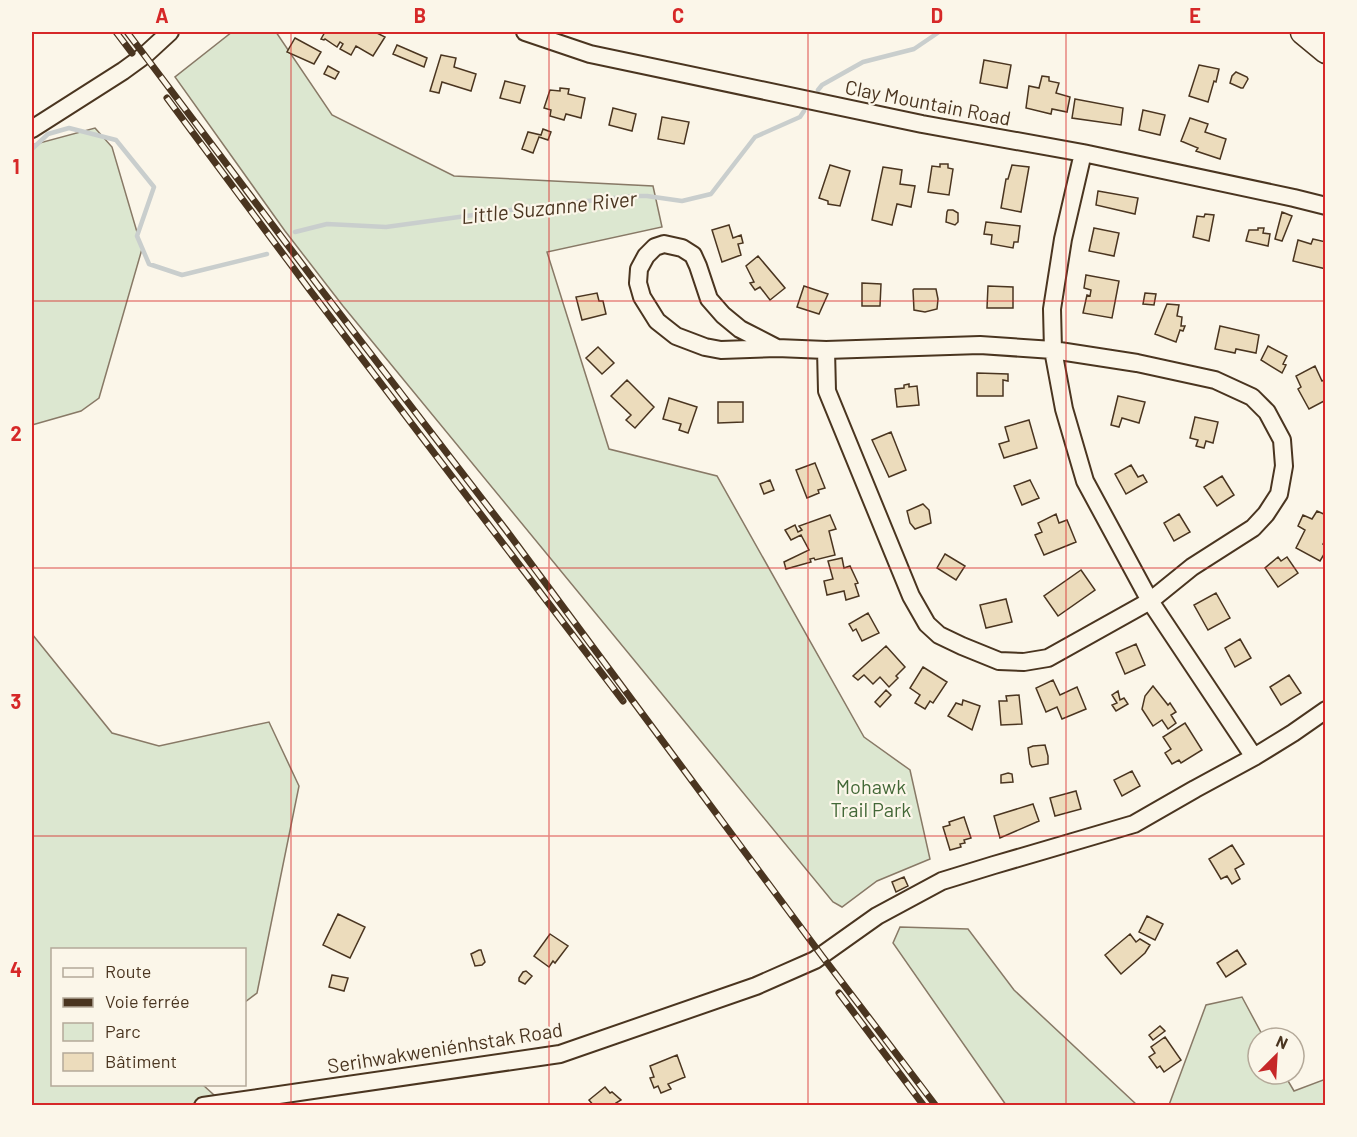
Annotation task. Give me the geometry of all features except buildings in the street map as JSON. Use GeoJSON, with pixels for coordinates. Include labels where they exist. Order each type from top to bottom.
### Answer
{"type":"FeatureCollection","features":[{"type":"Feature","properties":{"kind":"highway"},"geometry":{"type":"LineString","coordinates":[[1303,32],[1326,51]]}},
{"type":"Feature","properties":{"kind":"street"},"geometry":{"type":"LineString","coordinates":[[32,129],[123,71],[170,32]]}},
{"type":"Feature","properties":{"kind":"street","name":"Clay Mountain Road"},"geometry":{"type":"LineString","coordinates":[[525,32],[590,54],[922,124],[1083,153],[1326,206]]}},
{"type":"Feature","properties":{"kind":"street"},"geometry":{"type":"LineString","coordinates":[[1083,153],[1063,239],[1052,309],[1053,350],[1064,409],[1085,481],[1150,601],[1254,757]]}},
{"type":"Feature","properties":{"kind":"street"},"geometry":{"type":"LineString","coordinates":[[777,348],[740,329],[723,315],[709,299],[693,255],[682,248],[664,244],[655,247],[646,256],[639,269],[638,283],[642,297],[657,321],[676,336],[722,351],[980,345],[1053,350],[1137,363],[1215,380],[1252,397],[1267,412],[1282,440],[1284,466],[1279,494],[1266,514],[1253,528],[1192,567],[1150,601],[1047,658],[1024,662],[999,661],[939,635],[927,624],[911,596],[827,391],[826,350]]}},
{"type":"Feature","properties":{"kind":"street","name":"Serihwakweniénhstak Road"},"geometry":{"type":"LineString","coordinates":[[203,1106],[560,1054],[756,986],[815,960],[877,916],[942,881],[1134,824],[1254,757],[1326,710]]}},
{"type":"Feature","properties":{"kind":"green space","name":"Mohawk Trail Park"},"geometry":{"type":"Polygon","coordinates":[[[232,32],[276,32],[332,115],[454,176],[653,186],[662,227],[547,252],[609,449],[717,476],[864,737],[910,770],[930,859],[877,881],[842,907],[833,902],[343,306],[285,231],[175,77],[232,32]]]}},
{"type":"Feature","properties":{"kind":"green space"},"geometry":{"type":"Polygon","coordinates":[[[95,128],[112,147],[142,249],[99,398],[81,411],[32,425],[32,145],[95,128]]]}},
{"type":"Feature","properties":{"kind":"green space"},"geometry":{"type":"Polygon","coordinates":[[[32,634],[112,733],[159,746],[269,722],[299,786],[257,993],[246,1001],[246,948],[51,948],[51,1086],[204,1086],[225,1105],[32,1105],[32,634]]]}},
{"type":"Feature","properties":{"kind":"green space"},"geometry":{"type":"Polygon","coordinates":[[[900,927],[968,929],[1014,990],[1137,1105],[1006,1105],[893,943],[900,927]]]}},
{"type":"Feature","properties":{"kind":"green space"},"geometry":{"type":"Polygon","coordinates":[[[1242,997],[1258,1026],[1246,1026],[1246,1086],[1291,1086],[1294,1091],[1323,1080],[1325,1082],[1325,1105],[1169,1105],[1206,1005],[1242,997]]]}},
{"type":"Feature","properties":{"kind":"waterway","name":"Little Suzanne River"},"geometry":{"type":"LineString","coordinates":[[818,90],[822,85],[863,62],[914,49],[939,32]]}},
{"type":"Feature","properties":{"kind":"waterway","name":"Little Suzanne River"},"geometry":{"type":"LineString","coordinates":[[295,232],[327,224],[386,227],[632,196],[682,201],[711,194],[755,137],[800,117],[804,111]]}},
{"type":"Feature","properties":{"kind":"waterway","name":"Little Suzanne River"},"geometry":{"type":"LineString","coordinates":[[32,149],[48,134],[69,128],[116,140],[154,187],[137,236],[149,264],[182,275],[267,254]]}},
{"type":"Feature","properties":{"kind":"railway"},"geometry":{"type":"LineString","coordinates":[[116,32],[132,53]]}},
{"type":"Feature","properties":{"kind":"railway"},"geometry":{"type":"LineString","coordinates":[[127,32],[506,530],[936,1106]]}},
{"type":"Feature","properties":{"kind":"railway"},"geometry":{"type":"LineString","coordinates":[[167,98],[309,289],[623,701]]}},
{"type":"Feature","properties":{"kind":"railway"},"geometry":{"type":"LineString","coordinates":[[839,993],[924,1106]]}}]}
